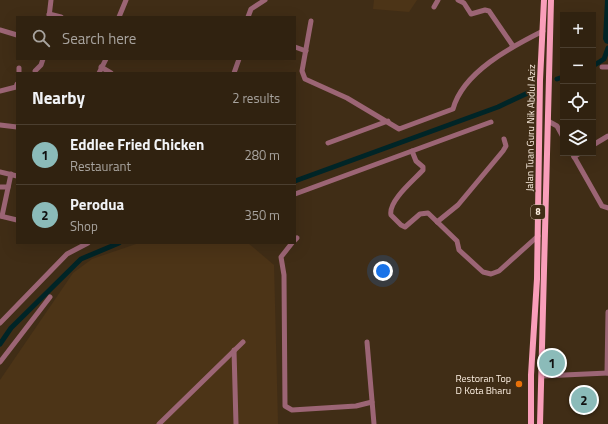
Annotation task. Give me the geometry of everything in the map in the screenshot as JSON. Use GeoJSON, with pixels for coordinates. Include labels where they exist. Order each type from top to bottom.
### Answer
{"type":"FeatureCollection","features":[{"type":"Feature","properties":{"kind":"main road","name":"Jalan Tuan Guru Nik Abdul Aziz"},"geometry":{"type":"LineString","coordinates":[[531,424],[531,375],[536,315],[540,80],[544,0]]}},
{"type":"Feature","properties":{"kind":"main road","name":"Jalan Tuan Guru Nik Abdul Aziz"},"geometry":{"type":"LineString","coordinates":[[540,424],[551,0]]}},
{"type":"Feature","properties":{"kind":"street"},"geometry":{"type":"LineString","coordinates":[[49,16],[51,0]]}},
{"type":"Feature","properties":{"kind":"street"},"geometry":{"type":"LineString","coordinates":[[119,16],[126,0]]}},
{"type":"Feature","properties":{"kind":"street"},"geometry":{"type":"LineString","coordinates":[[248,16],[251,9],[265,0]]}},
{"type":"Feature","properties":{"kind":"street"},"geometry":{"type":"LineString","coordinates":[[434,7],[438,0]]}},
{"type":"Feature","properties":{"kind":"street"},"geometry":{"type":"LineString","coordinates":[[458,0],[464,3],[471,14],[485,10],[489,11],[513,46]]}},
{"type":"Feature","properties":{"kind":"street"},"geometry":{"type":"LineString","coordinates":[[310,21],[302,71],[305,79],[347,98],[388,121],[399,129],[453,109],[460,92],[495,57],[543,30]]}},
{"type":"Feature","properties":{"kind":"street"},"geometry":{"type":"LineString","coordinates":[[0,30],[16,35]]}},
{"type":"Feature","properties":{"kind":"street"},"geometry":{"type":"LineString","coordinates":[[296,47],[306,51]]}},
{"type":"Feature","properties":{"kind":"street"},"geometry":{"type":"LineString","coordinates":[[36,72],[43,60]]}},
{"type":"Feature","properties":{"kind":"street"},"geometry":{"type":"LineString","coordinates":[[99,72],[105,60]]}},
{"type":"Feature","properties":{"kind":"street"},"geometry":{"type":"LineString","coordinates":[[234,72],[239,60]]}},
{"type":"Feature","properties":{"kind":"street"},"geometry":{"type":"LineString","coordinates":[[101,67],[109,72]]}},
{"type":"Feature","properties":{"kind":"street"},"geometry":{"type":"LineString","coordinates":[[0,91],[16,87]]}},
{"type":"Feature","properties":{"kind":"street"},"geometry":{"type":"LineString","coordinates":[[328,143],[388,121]]}},
{"type":"Feature","properties":{"kind":"street"},"geometry":{"type":"LineString","coordinates":[[548,121],[557,126],[560,132]]}},
{"type":"Feature","properties":{"kind":"street"},"geometry":{"type":"LineString","coordinates":[[296,194],[491,122]]}},
{"type":"Feature","properties":{"kind":"street"},"geometry":{"type":"LineString","coordinates":[[0,125],[16,127]]}},
{"type":"Feature","properties":{"kind":"street"},"geometry":{"type":"LineString","coordinates":[[596,144],[608,136]]}},
{"type":"Feature","properties":{"kind":"street"},"geometry":{"type":"LineString","coordinates":[[437,222],[458,205],[503,151],[506,146],[504,139]]}},
{"type":"Feature","properties":{"kind":"street"},"geometry":{"type":"LineString","coordinates":[[412,151],[414,158],[423,166],[423,170],[398,196],[391,208],[391,215],[401,225],[405,227],[423,213],[428,213],[458,241],[458,247],[462,254],[483,272],[491,274],[499,271],[538,236]]}},
{"type":"Feature","properties":{"kind":"street"},"geometry":{"type":"LineString","coordinates":[[574,156],[602,206],[608,208]]}},
{"type":"Feature","properties":{"kind":"street"},"geometry":{"type":"LineString","coordinates":[[0,172],[14,175],[8,187],[1,216],[16,220]]}},
{"type":"Feature","properties":{"kind":"street"},"geometry":{"type":"LineString","coordinates":[[0,187],[8,187]]}},
{"type":"Feature","properties":{"kind":"street"},"geometry":{"type":"LineString","coordinates":[[0,323],[67,254],[86,244]]}},
{"type":"Feature","properties":{"kind":"street"},"geometry":{"type":"LineString","coordinates":[[291,244],[281,257],[280,261],[284,275],[285,406],[292,410],[356,406],[372,402]]}},
{"type":"Feature","properties":{"kind":"street"},"geometry":{"type":"LineString","coordinates":[[0,362],[50,298]]}},
{"type":"Feature","properties":{"kind":"street"},"geometry":{"type":"LineString","coordinates":[[542,376],[607,373],[608,312]]}},
{"type":"Feature","properties":{"kind":"street"},"geometry":{"type":"LineString","coordinates":[[159,424],[243,342]]}},
{"type":"Feature","properties":{"kind":"street"},"geometry":{"type":"LineString","coordinates":[[366,342],[374,424]]}},
{"type":"Feature","properties":{"kind":"street"},"geometry":{"type":"LineString","coordinates":[[234,350],[236,424]]}},
{"type":"Feature","properties":{"kind":"shaded area"},"geometry":{"type":"Polygon","coordinates":[[[374,0],[417,0],[409,12],[373,9],[374,0]]]}},
{"type":"Feature","properties":{"kind":"shaded area"},"geometry":{"type":"Polygon","coordinates":[[[136,244],[249,244],[274,265],[278,424],[0,424],[0,380],[73,273],[92,259],[136,244]]]}},
{"type":"Feature","properties":{"kind":"water"},"geometry":{"type":"Polygon","coordinates":[[[605,0],[608,0],[608,44],[605,43],[603,39],[605,0]]]}},
{"type":"Feature","properties":{"kind":"waterway"},"geometry":{"type":"LineString","coordinates":[[596,64],[604,59],[608,48]]}},
{"type":"Feature","properties":{"kind":"waterway"},"geometry":{"type":"LineString","coordinates":[[296,181],[498,107],[532,91]]}},
{"type":"Feature","properties":{"kind":"waterway"},"geometry":{"type":"LineString","coordinates":[[0,344],[11,328],[81,259],[117,244]]}},
{"type":"Feature","properties":{"kind":"place","name":"Eddlee Fried Chicken"},"geometry":{"type":"Point","coordinates":[552,363]}},
{"type":"Feature","properties":{"kind":"place","name":"Restoran Top D Kota Bharu"},"geometry":{"type":"Point","coordinates":[519,384]}},
{"type":"Feature","properties":{"kind":"place","name":"Perodua"},"geometry":{"type":"Point","coordinates":[584,400]}}]}
